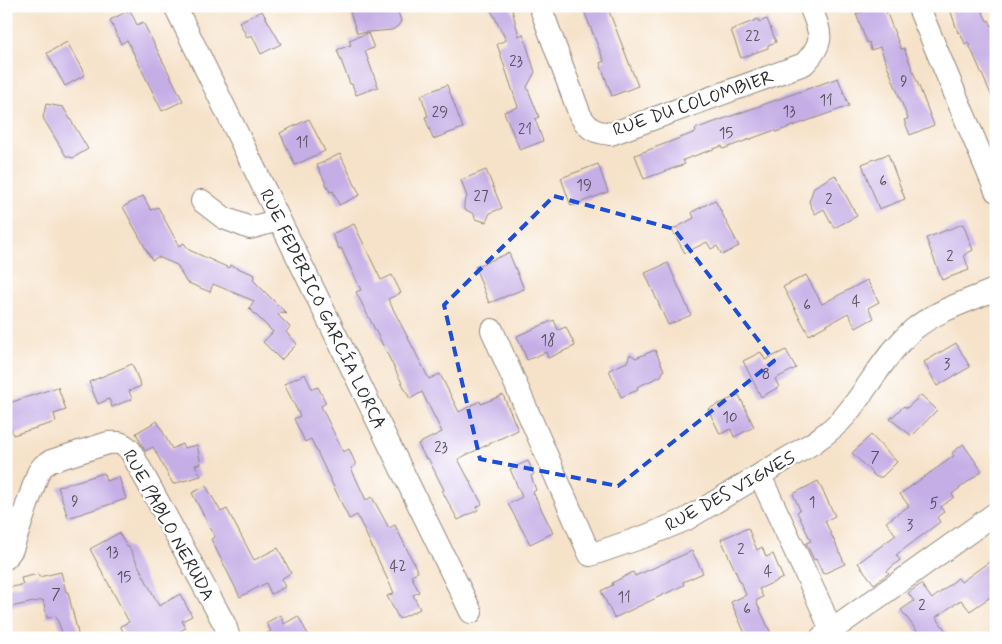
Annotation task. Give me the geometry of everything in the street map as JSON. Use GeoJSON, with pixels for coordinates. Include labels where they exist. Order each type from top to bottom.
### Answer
{"type":"FeatureCollection","features":[{"type":"Feature","properties":{"kind":"street","name":"RUE FEDERICO GARCÍA LORCA"},"geometry":{"type":"LineString","coordinates":[[175,6],[471,612]]}},
{"type":"Feature","properties":{"kind":"street","name":"RUE DU COLOMBIER"},"geometry":{"type":"LineString","coordinates":[[540,6],[580,115],[587,127],[597,132],[611,134],[804,64],[816,52],[820,40],[819,28],[810,6]]}},
{"type":"Feature","properties":{"kind":"street"},"geometry":{"type":"LineString","coordinates":[[918,6],[996,191]]}},
{"type":"Feature","properties":{"kind":"street"},"geometry":{"type":"LineString","coordinates":[[202,201],[224,218],[250,228],[279,220]]}},
{"type":"Feature","properties":{"kind":"street","name":"RUE DES VIGNES"},"geometry":{"type":"LineString","coordinates":[[492,330],[590,555],[686,520],[813,443],[831,430],[845,416],[895,347],[915,328],[947,310],[996,289]]}},
{"type":"Feature","properties":{"kind":"street","name":"RUE PABLO NERUDA"},"geometry":{"type":"LineString","coordinates":[[6,558],[12,549],[38,473],[43,466],[51,461],[108,443],[118,442],[130,450],[225,625],[228,638]]}},
{"type":"Feature","properties":{"kind":"street"},"geometry":{"type":"LineString","coordinates":[[760,476],[820,604],[828,636],[996,513]]}},
{"type":"Feature","properties":{"kind":"highlighted area"},"geometry":{"type":"Polygon","coordinates":[[[554,196],[674,229],[774,361],[618,486],[480,459],[444,305],[554,196]]]}},
{"type":"Feature","properties":{"kind":"building"},"geometry":{"type":"Polygon","coordinates":[[[348,6],[396,6],[401,21],[392,30],[357,33],[348,6]]]}},
{"type":"Feature","properties":{"kind":"building"},"geometry":{"type":"Polygon","coordinates":[[[489,6],[511,6],[519,36],[523,34],[535,72],[527,87],[539,117],[535,119],[543,141],[520,150],[504,112],[518,107],[497,44],[506,40],[489,6]]]}},
{"type":"Feature","properties":{"kind":"building"},"geometry":{"type":"Polygon","coordinates":[[[582,6],[607,6],[638,86],[612,96],[600,63],[604,61],[582,6]]]}},
{"type":"Feature","properties":{"kind":"building"},"geometry":{"type":"Polygon","coordinates":[[[878,6],[884,6],[901,49],[904,48],[934,125],[910,135],[904,120],[908,119],[880,47],[871,50],[856,14],[878,6]]]}},
{"type":"Feature","properties":{"kind":"building"},"geometry":{"type":"Polygon","coordinates":[[[949,6],[980,6],[987,21],[989,20],[996,35],[996,106],[968,42],[965,44],[960,32],[958,33],[949,6]]]}},
{"type":"Feature","properties":{"kind":"building"},"geometry":{"type":"Polygon","coordinates":[[[130,10],[137,25],[143,22],[183,101],[162,111],[127,40],[121,44],[110,20],[130,10]]]}},
{"type":"Feature","properties":{"kind":"building"},"geometry":{"type":"Polygon","coordinates":[[[262,11],[281,44],[261,54],[252,35],[247,37],[239,22],[262,11]]]}},
{"type":"Feature","properties":{"kind":"building"},"geometry":{"type":"Polygon","coordinates":[[[758,19],[759,22],[767,19],[776,42],[768,45],[768,48],[741,58],[731,30],[758,19]]]}},
{"type":"Feature","properties":{"kind":"building"},"geometry":{"type":"Polygon","coordinates":[[[368,33],[374,48],[365,51],[378,87],[356,95],[337,50],[351,45],[349,40],[368,33]]]}},
{"type":"Feature","properties":{"kind":"building"},"geometry":{"type":"Polygon","coordinates":[[[67,42],[85,75],[65,86],[47,53],[67,42]]]}},
{"type":"Feature","properties":{"kind":"building"},"geometry":{"type":"Polygon","coordinates":[[[838,78],[849,106],[723,149],[722,146],[683,160],[685,164],[644,179],[635,155],[696,132],[695,129],[838,78]]]}},
{"type":"Feature","properties":{"kind":"building"},"geometry":{"type":"Polygon","coordinates":[[[447,85],[463,128],[433,139],[425,117],[428,116],[421,95],[447,85]]]}},
{"type":"Feature","properties":{"kind":"building"},"geometry":{"type":"Polygon","coordinates":[[[46,104],[63,107],[88,149],[73,158],[66,156],[43,118],[46,104]]]}},
{"type":"Feature","properties":{"kind":"building"},"geometry":{"type":"Polygon","coordinates":[[[309,119],[325,151],[295,165],[280,133],[309,119]]]}},
{"type":"Feature","properties":{"kind":"building"},"geometry":{"type":"Polygon","coordinates":[[[340,154],[360,195],[339,205],[333,191],[330,192],[317,165],[340,154]]]}},
{"type":"Feature","properties":{"kind":"building"},"geometry":{"type":"Polygon","coordinates":[[[888,154],[905,199],[879,209],[862,164],[888,154]]]}},
{"type":"Feature","properties":{"kind":"building"},"geometry":{"type":"Polygon","coordinates":[[[598,164],[608,192],[571,206],[561,178],[598,164]]]}},
{"type":"Feature","properties":{"kind":"building"},"geometry":{"type":"Polygon","coordinates":[[[486,170],[502,208],[490,213],[486,222],[475,219],[474,214],[464,209],[467,197],[461,180],[486,170]]]}},
{"type":"Feature","properties":{"kind":"building"},"geometry":{"type":"Polygon","coordinates":[[[835,175],[857,216],[834,228],[824,209],[815,214],[809,202],[814,187],[835,175]]]}},
{"type":"Feature","properties":{"kind":"building"},"geometry":{"type":"Polygon","coordinates":[[[143,196],[151,210],[158,207],[179,246],[184,243],[189,250],[229,268],[230,265],[255,275],[253,280],[287,314],[282,312],[278,315],[290,327],[286,332],[297,344],[281,360],[263,342],[273,332],[249,308],[254,301],[213,284],[210,292],[186,282],[177,265],[158,257],[152,260],[123,207],[143,196]]]}},
{"type":"Feature","properties":{"kind":"building"},"geometry":{"type":"Polygon","coordinates":[[[715,200],[739,246],[722,255],[717,246],[711,249],[707,242],[685,253],[672,230],[694,218],[692,212],[715,200]]]}},
{"type":"Feature","properties":{"kind":"building"},"geometry":{"type":"Polygon","coordinates":[[[354,224],[381,280],[392,275],[401,293],[388,299],[429,379],[440,374],[459,412],[480,401],[481,404],[503,395],[518,430],[458,459],[482,504],[477,507],[478,510],[458,520],[442,491],[444,490],[428,458],[426,459],[418,444],[442,432],[422,392],[410,399],[356,292],[361,290],[341,248],[339,249],[332,234],[354,224]]]}},
{"type":"Feature","properties":{"kind":"building"},"geometry":{"type":"Polygon","coordinates":[[[963,224],[973,250],[964,255],[969,270],[942,280],[926,238],[963,224]]]}},
{"type":"Feature","properties":{"kind":"building"},"geometry":{"type":"Polygon","coordinates":[[[509,253],[524,289],[489,303],[475,267],[509,253]]]}},
{"type":"Feature","properties":{"kind":"building"},"geometry":{"type":"Polygon","coordinates":[[[668,263],[691,315],[668,325],[645,273],[668,263]]]}},
{"type":"Feature","properties":{"kind":"building"},"geometry":{"type":"Polygon","coordinates":[[[806,275],[822,304],[867,280],[879,302],[868,308],[874,318],[856,328],[848,313],[809,335],[783,287],[806,275]]]}},
{"type":"Feature","properties":{"kind":"building"},"geometry":{"type":"Polygon","coordinates":[[[554,320],[558,330],[566,327],[575,346],[548,358],[546,352],[527,360],[517,336],[554,320]]]}},
{"type":"Feature","properties":{"kind":"building"},"geometry":{"type":"Polygon","coordinates":[[[956,343],[970,367],[937,386],[924,362],[956,343]]]}},
{"type":"Feature","properties":{"kind":"building"},"geometry":{"type":"Polygon","coordinates":[[[655,350],[664,370],[661,376],[637,387],[638,390],[621,397],[609,370],[627,362],[630,354],[636,358],[655,350]]]}},
{"type":"Feature","properties":{"kind":"building"},"geometry":{"type":"Polygon","coordinates":[[[786,350],[796,368],[775,379],[779,387],[761,397],[743,361],[761,352],[765,360],[786,350]]]}},
{"type":"Feature","properties":{"kind":"building"},"geometry":{"type":"Polygon","coordinates":[[[132,364],[141,386],[129,391],[132,399],[112,407],[109,399],[98,404],[89,382],[132,364]]]}},
{"type":"Feature","properties":{"kind":"building"},"geometry":{"type":"Polygon","coordinates":[[[305,374],[312,389],[318,387],[326,403],[321,406],[343,452],[349,449],[356,465],[351,468],[366,500],[372,497],[389,528],[395,525],[418,572],[411,575],[419,592],[413,595],[420,609],[399,619],[387,596],[394,593],[357,515],[349,519],[311,439],[305,442],[294,419],[300,416],[284,384],[305,374]]]}},
{"type":"Feature","properties":{"kind":"building"},"geometry":{"type":"Polygon","coordinates":[[[58,387],[66,410],[54,414],[56,422],[13,435],[11,428],[6,429],[6,404],[58,387]]]}},
{"type":"Feature","properties":{"kind":"building"},"geometry":{"type":"Polygon","coordinates":[[[739,395],[754,427],[734,437],[731,429],[720,434],[708,409],[739,395]]]}},
{"type":"Feature","properties":{"kind":"building"},"geometry":{"type":"Polygon","coordinates":[[[921,395],[937,410],[912,436],[890,419],[904,406],[907,408],[921,395]]]}},
{"type":"Feature","properties":{"kind":"building"},"geometry":{"type":"Polygon","coordinates":[[[157,421],[172,449],[182,444],[184,448],[197,445],[201,464],[195,465],[201,476],[173,484],[153,447],[145,451],[136,433],[157,421]]]}},
{"type":"Feature","properties":{"kind":"building"},"geometry":{"type":"Polygon","coordinates":[[[871,435],[897,462],[882,477],[876,477],[852,453],[871,435]]]}},
{"type":"Feature","properties":{"kind":"building"},"geometry":{"type":"Polygon","coordinates":[[[963,444],[982,471],[952,494],[954,497],[941,507],[944,512],[937,517],[940,522],[896,555],[900,560],[887,571],[889,573],[874,584],[858,563],[896,535],[886,522],[909,506],[900,494],[954,456],[952,453],[963,444]]]}},
{"type":"Feature","properties":{"kind":"building"},"geometry":{"type":"Polygon","coordinates":[[[528,461],[534,474],[531,476],[536,490],[533,492],[553,533],[530,544],[508,504],[522,497],[510,469],[528,461]]]}},
{"type":"Feature","properties":{"kind":"building"},"geometry":{"type":"Polygon","coordinates":[[[104,473],[106,481],[119,477],[126,499],[68,518],[58,487],[104,473]]]}},
{"type":"Feature","properties":{"kind":"building"},"geometry":{"type":"Polygon","coordinates":[[[818,481],[835,516],[825,521],[845,564],[823,574],[806,543],[811,541],[797,512],[800,510],[793,494],[818,481]]]}},
{"type":"Feature","properties":{"kind":"building"},"geometry":{"type":"Polygon","coordinates":[[[206,486],[221,512],[227,509],[254,560],[278,548],[291,573],[281,579],[285,587],[271,594],[266,583],[240,597],[211,539],[215,537],[192,493],[206,486]]]}},
{"type":"Feature","properties":{"kind":"building"},"geometry":{"type":"Polygon","coordinates":[[[748,528],[757,550],[762,547],[766,557],[773,554],[783,578],[759,589],[763,597],[756,601],[773,638],[747,638],[731,602],[746,595],[721,539],[748,528]]]}},
{"type":"Feature","properties":{"kind":"building"},"geometry":{"type":"Polygon","coordinates":[[[119,533],[127,547],[129,547],[159,606],[180,594],[192,616],[182,621],[186,628],[176,633],[178,638],[127,638],[120,626],[129,622],[90,549],[119,533]]]}},
{"type":"Feature","properties":{"kind":"building"},"geometry":{"type":"Polygon","coordinates":[[[692,551],[703,573],[683,582],[684,585],[614,618],[601,591],[633,572],[635,576],[692,551]]]}},
{"type":"Feature","properties":{"kind":"building"},"geometry":{"type":"Polygon","coordinates":[[[996,557],[996,593],[970,611],[961,600],[936,617],[951,638],[922,638],[901,610],[914,601],[908,593],[921,584],[932,599],[958,578],[961,582],[996,557]]]}},
{"type":"Feature","properties":{"kind":"building"},"geometry":{"type":"Polygon","coordinates":[[[61,572],[79,638],[64,638],[56,616],[47,618],[43,600],[6,608],[6,588],[23,585],[21,578],[38,574],[39,577],[61,572]]]}},
{"type":"Feature","properties":{"kind":"building"},"geometry":{"type":"Polygon","coordinates":[[[280,615],[284,624],[298,616],[310,638],[258,638],[271,631],[266,623],[280,615]]]}}]}
